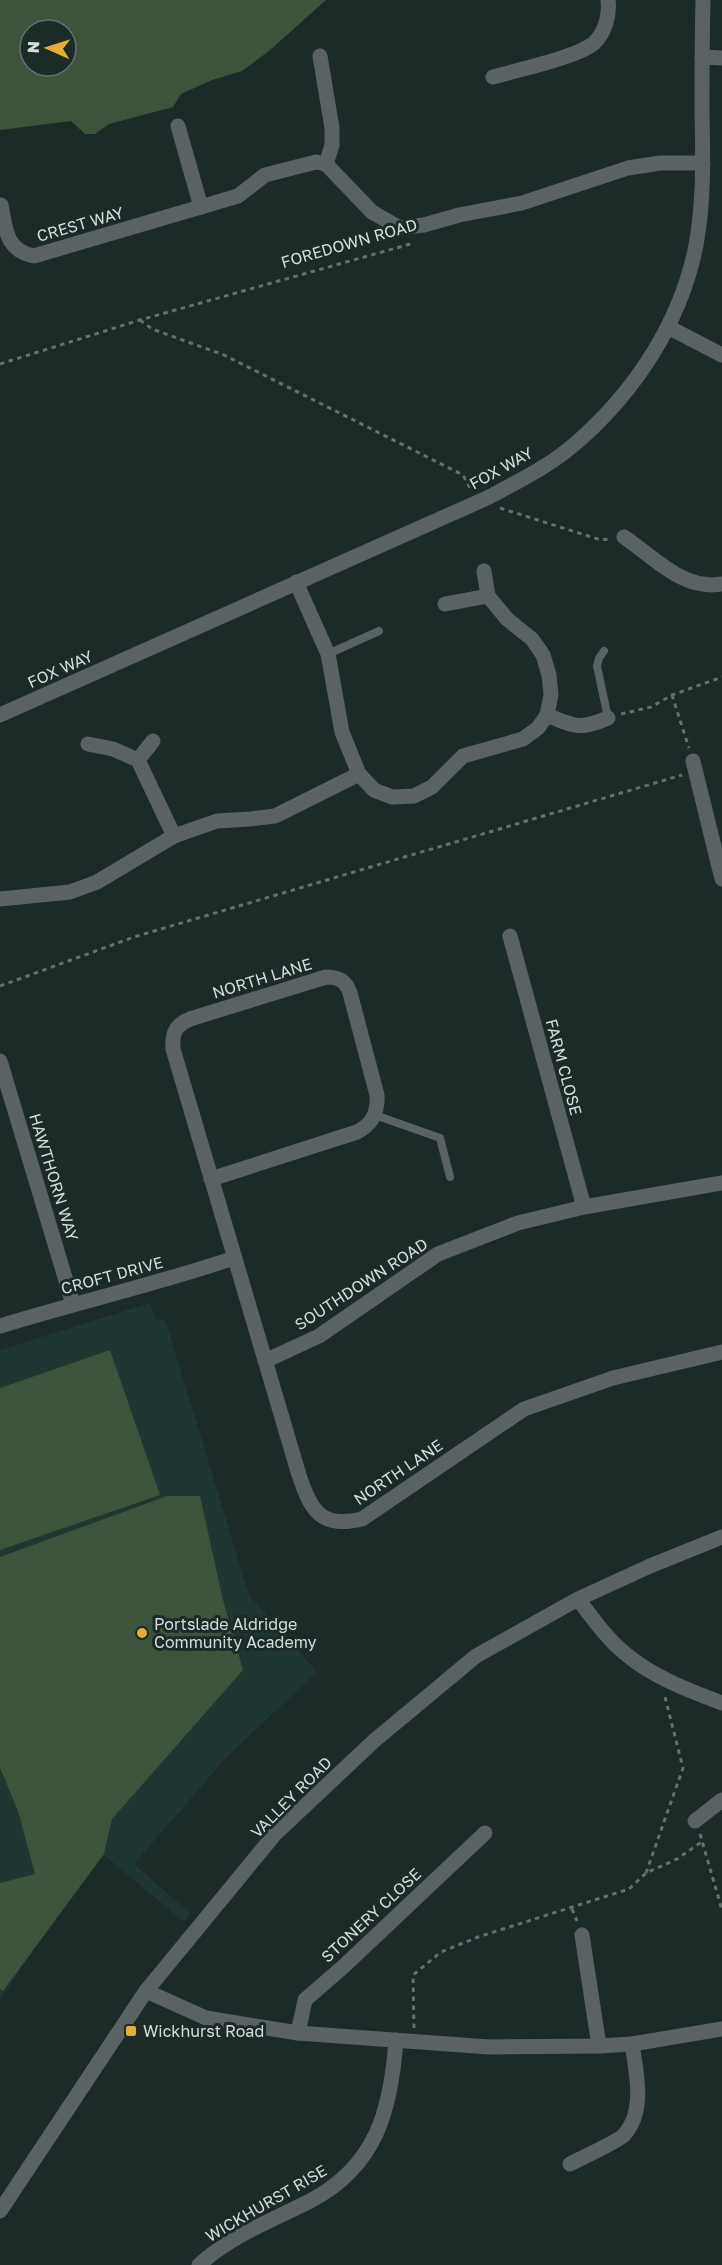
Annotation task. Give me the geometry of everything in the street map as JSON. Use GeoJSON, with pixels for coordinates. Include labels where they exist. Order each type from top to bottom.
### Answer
{"type":"FeatureCollection","features":[{"type":"Feature","properties":{"kind":"street"},"geometry":{"type":"LineString","coordinates":[[493,77],[579,52],[595,42],[604,28],[610,10],[608,0]]}},
{"type":"Feature","properties":{"kind":"street","name":"FOX WAY"},"geometry":{"type":"LineString","coordinates":[[0,715],[487,498],[533,473],[575,444],[620,399],[668,327],[686,285],[696,244],[701,199],[703,0]]}},
{"type":"Feature","properties":{"kind":"street"},"geometry":{"type":"LineString","coordinates":[[320,56],[332,128],[332,145],[326,164],[372,212],[400,228],[424,225],[459,215],[522,203],[628,168],[660,163],[702,163]]}},
{"type":"Feature","properties":{"kind":"street"},"geometry":{"type":"LineString","coordinates":[[702,57],[722,58]]}},
{"type":"Feature","properties":{"kind":"street"},"geometry":{"type":"LineString","coordinates":[[178,126],[201,207]]}},
{"type":"Feature","properties":{"kind":"street","name":"CREST WAY"},"geometry":{"type":"LineString","coordinates":[[1,205],[12,246],[22,254],[34,256],[238,196],[265,175],[316,162],[326,164]]}},
{"type":"Feature","properties":{"kind":"street"},"geometry":{"type":"LineString","coordinates":[[668,327],[722,355]]}},
{"type":"Feature","properties":{"kind":"street"},"geometry":{"type":"LineString","coordinates":[[624,537],[690,582],[709,585],[722,584]]}},
{"type":"Feature","properties":{"kind":"street"},"geometry":{"type":"LineString","coordinates":[[296,582],[328,654],[342,732],[359,774],[374,790],[392,797],[414,796],[432,787],[463,756],[523,739],[538,728],[547,715],[551,695],[549,675],[543,656],[532,639],[507,618],[488,596],[484,571]]}},
{"type":"Feature","properties":{"kind":"street"},"geometry":{"type":"LineString","coordinates":[[446,604],[488,596]]}},
{"type":"Feature","properties":{"kind":"street"},"geometry":{"type":"LineString","coordinates":[[547,715],[569,725],[587,727],[608,718]]}},
{"type":"Feature","properties":{"kind":"street"},"geometry":{"type":"LineString","coordinates":[[138,760],[153,741]]}},
{"type":"Feature","properties":{"kind":"street"},"geometry":{"type":"LineString","coordinates":[[88,744],[114,749],[138,760],[174,836]]}},
{"type":"Feature","properties":{"kind":"street"},"geometry":{"type":"LineString","coordinates":[[694,766],[722,879]]}},
{"type":"Feature","properties":{"kind":"street"},"geometry":{"type":"LineString","coordinates":[[0,899],[70,892],[97,882],[174,836],[217,821],[275,816],[359,774]]}},
{"type":"Feature","properties":{"kind":"street","name":"FARM CLOSE"},"geometry":{"type":"LineString","coordinates":[[510,936],[584,1207]]}},
{"type":"Feature","properties":{"kind":"street","name":"NORTH LANE"},"geometry":{"type":"LineString","coordinates":[[375,1115],[378,1108],[377,1095],[350,993],[348,986],[336,977],[327,977],[190,1019],[175,1029],[172,1039],[173,1049],[306,1497],[316,1513],[330,1521],[345,1523],[362,1520],[524,1409],[613,1378],[722,1352]]}},
{"type":"Feature","properties":{"kind":"street","name":"HAWTHORN WAY"},"geometry":{"type":"LineString","coordinates":[[0,1061],[73,1304]]}},
{"type":"Feature","properties":{"kind":"street"},"geometry":{"type":"LineString","coordinates":[[211,1179],[357,1132],[369,1126],[375,1115]]}},
{"type":"Feature","properties":{"kind":"street","name":"SOUTHDOWN ROAD"},"geometry":{"type":"LineString","coordinates":[[265,1361],[319,1336],[438,1254],[518,1223],[584,1207],[722,1183]]}},
{"type":"Feature","properties":{"kind":"street","name":"CROFT DRIVE"},"geometry":{"type":"LineString","coordinates":[[0,1326],[234,1258]]}},
{"type":"Feature","properties":{"kind":"street","name":"VALLEY ROAD"},"geometry":{"type":"LineString","coordinates":[[0,2211],[146,1991],[275,1834],[375,1740],[476,1656],[578,1599],[650,1566],[722,1537]]}},
{"type":"Feature","properties":{"kind":"street"},"geometry":{"type":"LineString","coordinates":[[578,1599],[601,1629],[628,1657],[669,1680],[722,1703]]}},
{"type":"Feature","properties":{"kind":"street"},"geometry":{"type":"LineString","coordinates":[[695,1821],[722,1800]]}},
{"type":"Feature","properties":{"kind":"street","name":"STONERY CLOSE"},"geometry":{"type":"LineString","coordinates":[[298,2033],[305,2000],[485,1833]]}},
{"type":"Feature","properties":{"kind":"street"},"geometry":{"type":"LineString","coordinates":[[582,1935],[599,2046]]}},
{"type":"Feature","properties":{"kind":"street"},"geometry":{"type":"LineString","coordinates":[[146,1991],[206,2018],[298,2033],[489,2047],[632,2044],[722,2029]]}},
{"type":"Feature","properties":{"kind":"street","name":"WICKHURST RISE"},"geometry":{"type":"LineString","coordinates":[[199,2265],[217,2259],[247,2231],[312,2200],[337,2184],[361,2162],[377,2132],[389,2100],[396,2040]]}},
{"type":"Feature","properties":{"kind":"street"},"geometry":{"type":"LineString","coordinates":[[570,2164],[624,2135],[638,2109],[632,2044]]}},
{"type":"Feature","properties":{"kind":"lane"},"geometry":{"type":"LineString","coordinates":[[328,654],[379,632]]}},
{"type":"Feature","properties":{"kind":"lane"},"geometry":{"type":"LineString","coordinates":[[604,651],[597,666],[608,718]]}},
{"type":"Feature","properties":{"kind":"lane"},"geometry":{"type":"LineString","coordinates":[[375,1115],[440,1138],[450,1177]]}},
{"type":"Feature","properties":{"kind":"path","name":"FOREDOWN ROAD"},"geometry":{"type":"LineString","coordinates":[[0,364],[140,320],[420,242]]}},
{"type":"Feature","properties":{"kind":"path"},"geometry":{"type":"LineString","coordinates":[[140,320],[152,329],[224,355],[463,475],[468,488],[480,490],[503,510],[601,540],[624,537]]}},
{"type":"Feature","properties":{"kind":"path"},"geometry":{"type":"LineString","coordinates":[[608,718],[651,707],[672,695],[722,677]]}},
{"type":"Feature","properties":{"kind":"path"},"geometry":{"type":"LineString","coordinates":[[0,986],[134,937],[694,766],[672,695]]}},
{"type":"Feature","properties":{"kind":"path"},"geometry":{"type":"LineString","coordinates":[[646,1873],[683,1768],[663,1692],[669,1680]]}},
{"type":"Feature","properties":{"kind":"path"},"geometry":{"type":"LineString","coordinates":[[695,1821],[703,1840],[722,1910]]}},
{"type":"Feature","properties":{"kind":"path"},"geometry":{"type":"LineString","coordinates":[[415,2042],[413,1976],[441,1952],[478,1937],[629,1889],[646,1873],[677,1859],[703,1840]]}},
{"type":"Feature","properties":{"kind":"shaded area","name":"Portslade Aldridge Community Academy"},"geometry":{"type":"Polygon","coordinates":[[[150,1303],[156,1321],[165,1319],[249,1595],[317,1672],[227,1757],[134,1864],[190,1913],[184,1922],[104,1855],[72,1893],[0,2000],[0,1350],[150,1303]]]}},
{"type":"Feature","properties":{"kind":"green space"},"geometry":{"type":"Polygon","coordinates":[[[0,0],[326,0],[269,51],[242,71],[212,80],[181,94],[173,107],[109,124],[95,134],[85,134],[71,121],[0,130],[0,0]]]}},
{"type":"Feature","properties":{"kind":"green space"},"geometry":{"type":"Polygon","coordinates":[[[110,1350],[160,1495],[0,1550],[0,1388],[110,1350]]]}},
{"type":"Feature","properties":{"kind":"green space"},"geometry":{"type":"Polygon","coordinates":[[[167,1496],[200,1496],[223,1600],[243,1670],[112,1819],[104,1854],[3,1991],[0,1989],[0,1883],[35,1874],[18,1811],[0,1768],[0,1557],[167,1496]]]}},
{"type":"Feature","properties":{"kind":"place","name":"Portslade Aldridge Community Academy"},"geometry":{"type":"Point","coordinates":[142,1633]}},
{"type":"Feature","properties":{"kind":"place","name":"Wickhurst Road"},"geometry":{"type":"Point","coordinates":[131,2031]}}]}
